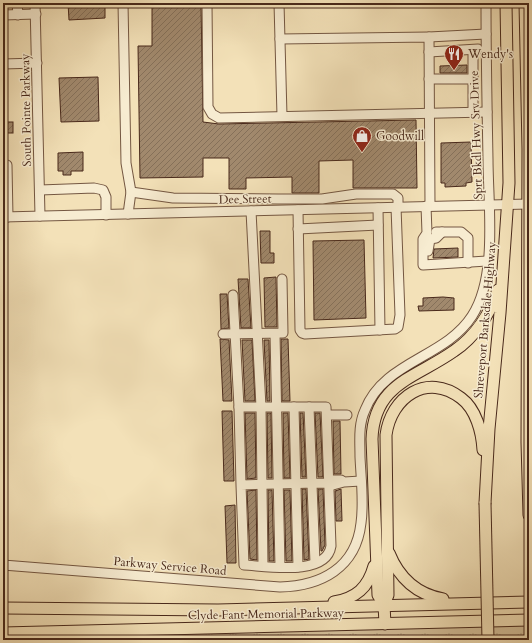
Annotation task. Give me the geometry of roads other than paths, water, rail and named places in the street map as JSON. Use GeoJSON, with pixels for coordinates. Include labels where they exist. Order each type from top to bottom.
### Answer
{"type":"FeatureCollection","features":[{"type":"Feature","properties":{"kind":"main road","name":"Shreveport Barksdale Highway"},"geometry":{"type":"LineString","coordinates":[[488,640],[485,502],[489,428],[508,205],[510,141],[506,3]]}},
{"type":"Feature","properties":{"kind":"main road"},"geometry":{"type":"LineString","coordinates":[[525,3],[526,204],[529,259],[527,442],[529,515]]}},
{"type":"Feature","properties":{"kind":"main road"},"geometry":{"type":"LineString","coordinates":[[526,204],[522,292],[528,306]]}},
{"type":"Feature","properties":{"kind":"main road"},"geometry":{"type":"LineString","coordinates":[[384,605],[378,595],[376,558],[372,439],[375,415],[384,398],[400,383],[450,354],[472,336],[491,307],[502,276]]}},
{"type":"Feature","properties":{"kind":"main road"},"geometry":{"type":"LineString","coordinates":[[385,624],[384,605],[388,595],[387,424],[396,406],[412,393],[431,388],[442,389],[462,398],[470,407],[478,423],[482,446],[485,502]]}},
{"type":"Feature","properties":{"kind":"main road"},"geometry":{"type":"LineString","coordinates":[[388,549],[400,574],[422,593],[432,597],[473,602]]}},
{"type":"Feature","properties":{"kind":"main road"},"geometry":{"type":"LineString","coordinates":[[306,609],[346,600],[360,592],[372,575],[376,558]]}},
{"type":"Feature","properties":{"kind":"main road","name":"Clyde Fant Memorial Parkway"},"geometry":{"type":"LineString","coordinates":[[3,608],[218,610],[306,609],[473,602],[529,602]]}},
{"type":"Feature","properties":{"kind":"main road","name":"Clyde Fant Memorial Parkway"},"geometry":{"type":"LineString","coordinates":[[3,633],[529,620]]}},
{"type":"Feature","properties":{"kind":"street"},"geometry":{"type":"LineString","coordinates":[[17,3],[18,14]]}},
{"type":"Feature","properties":{"kind":"street","name":"South Pointe Parkway"},"geometry":{"type":"LineString","coordinates":[[35,3],[40,216]]}},
{"type":"Feature","properties":{"kind":"street"},"geometry":{"type":"LineString","coordinates":[[123,3],[126,163],[131,192],[128,214]]}},
{"type":"Feature","properties":{"kind":"street"},"geometry":{"type":"LineString","coordinates":[[207,3],[208,107],[212,114],[219,118],[487,112]]}},
{"type":"Feature","properties":{"kind":"street"},"geometry":{"type":"LineString","coordinates":[[279,3],[282,116]]}},
{"type":"Feature","properties":{"kind":"street","name":"Sprt Bkdl Hwy Srv Drive"},"geometry":{"type":"LineString","coordinates":[[486,3],[488,205],[526,204]]}},
{"type":"Feature","properties":{"kind":"street"},"geometry":{"type":"LineString","coordinates":[[3,15],[36,14]]}},
{"type":"Feature","properties":{"kind":"street"},"geometry":{"type":"LineString","coordinates":[[280,39],[429,37],[486,34]]}},
{"type":"Feature","properties":{"kind":"street"},"geometry":{"type":"LineString","coordinates":[[429,37],[430,113],[428,206],[427,233],[423,239],[424,265],[466,264],[487,261]]}},
{"type":"Feature","properties":{"kind":"street"},"geometry":{"type":"LineString","coordinates":[[429,52],[486,49]]}},
{"type":"Feature","properties":{"kind":"street"},"geometry":{"type":"LineString","coordinates":[[473,50],[473,112]]}},
{"type":"Feature","properties":{"kind":"street"},"geometry":{"type":"LineString","coordinates":[[3,64],[37,62]]}},
{"type":"Feature","properties":{"kind":"street"},"geometry":{"type":"LineString","coordinates":[[473,66],[486,66]]}},
{"type":"Feature","properties":{"kind":"street"},"geometry":{"type":"LineString","coordinates":[[429,80],[473,80]]}},
{"type":"Feature","properties":{"kind":"street"},"geometry":{"type":"LineString","coordinates":[[6,217],[7,165]]}},
{"type":"Feature","properties":{"kind":"street"},"geometry":{"type":"LineString","coordinates":[[40,190],[94,188],[103,190],[106,197],[106,215]]}},
{"type":"Feature","properties":{"kind":"street"},"geometry":{"type":"LineString","coordinates":[[131,192],[173,198],[278,199],[322,199],[356,194],[393,194],[398,198],[400,323],[395,329],[302,333],[298,210]]}},
{"type":"Feature","properties":{"kind":"street"},"geometry":{"type":"LineString","coordinates":[[219,198],[219,211]]}},
{"type":"Feature","properties":{"kind":"street"},"geometry":{"type":"LineString","coordinates":[[278,199],[278,210]]}},
{"type":"Feature","properties":{"kind":"street"},"geometry":{"type":"LineString","coordinates":[[322,199],[322,209]]}},
{"type":"Feature","properties":{"kind":"street","name":"Dee Street"},"geometry":{"type":"LineString","coordinates":[[6,217],[488,205]]}},
{"type":"Feature","properties":{"kind":"street","name":"Parkway Service Road"},"geometry":{"type":"LineString","coordinates":[[3,565],[280,587],[306,586],[318,582],[333,573],[344,563],[357,540],[362,518],[360,427],[364,411],[370,398],[390,375],[437,349],[461,331],[472,315],[479,302],[485,282],[490,223],[488,205]]}},
{"type":"Feature","properties":{"kind":"street"},"geometry":{"type":"LineString","coordinates":[[378,208],[380,330]]}},
{"type":"Feature","properties":{"kind":"street"},"geometry":{"type":"LineString","coordinates":[[251,211],[261,407],[263,566]]}},
{"type":"Feature","properties":{"kind":"street"},"geometry":{"type":"LineString","coordinates":[[298,229],[378,225]]}},
{"type":"Feature","properties":{"kind":"street"},"geometry":{"type":"LineString","coordinates":[[442,232],[436,238],[430,239],[428,243],[429,258],[432,261],[459,260],[466,264]]}},
{"type":"Feature","properties":{"kind":"street"},"geometry":{"type":"LineString","coordinates":[[427,233],[461,232],[468,238],[466,264]]}},
{"type":"Feature","properties":{"kind":"street"},"geometry":{"type":"LineString","coordinates":[[223,334],[283,333],[282,279]]}},
{"type":"Feature","properties":{"kind":"street"},"geometry":{"type":"LineString","coordinates":[[234,295],[244,565],[298,568],[315,563],[327,555],[330,550],[330,483],[326,407],[239,407]]}},
{"type":"Feature","properties":{"kind":"street"},"geometry":{"type":"LineString","coordinates":[[274,334],[280,567]]}},
{"type":"Feature","properties":{"kind":"street"},"geometry":{"type":"LineString","coordinates":[[294,407],[298,568]]}},
{"type":"Feature","properties":{"kind":"street"},"geometry":{"type":"LineString","coordinates":[[309,407],[315,563]]}},
{"type":"Feature","properties":{"kind":"street"},"geometry":{"type":"LineString","coordinates":[[327,415],[347,415]]}},
{"type":"Feature","properties":{"kind":"street"},"geometry":{"type":"LineString","coordinates":[[241,485],[330,483],[333,480],[341,480],[344,482],[361,481]]}},
{"type":"Feature","properties":{"kind":"place","name":"Wendy's"},"geometry":{"type":"Point","coordinates":[454,71]}},
{"type":"Feature","properties":{"kind":"place","name":"Goodwill"},"geometry":{"type":"Point","coordinates":[362,153]}}]}
